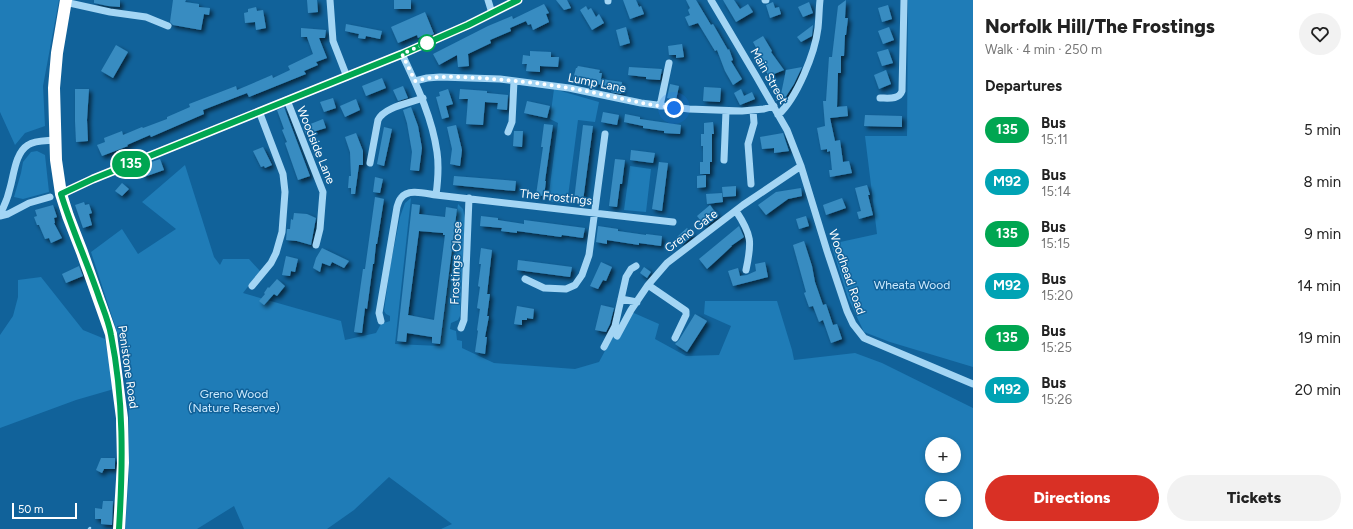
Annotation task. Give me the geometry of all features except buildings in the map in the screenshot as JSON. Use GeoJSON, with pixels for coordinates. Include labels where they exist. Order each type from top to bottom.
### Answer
{"type":"FeatureCollection","features":[{"type":"Feature","properties":{"kind":"highway","name":"Penistone Road"},"geometry":{"type":"LineString","coordinates":[[66,1],[57,53],[54,88],[56,160],[55,196],[68,216],[93,281],[111,334],[122,418],[122,463],[119,529]]}},
{"type":"Feature","properties":{"kind":"street"},"geometry":{"type":"LineString","coordinates":[[330,0],[333,41],[347,77]]}},
{"type":"Feature","properties":{"kind":"street"},"geometry":{"type":"LineString","coordinates":[[488,0],[492,13]]}},
{"type":"Feature","properties":{"kind":"street"},"geometry":{"type":"LineString","coordinates":[[55,140],[32,143],[27,145],[22,150],[3,198],[0,215],[8,214],[29,203],[55,196],[93,179],[347,77],[402,54],[518,0]]}},
{"type":"Feature","properties":{"kind":"street","name":"Main Street"},"geometry":{"type":"LineString","coordinates":[[711,0],[774,106],[787,130],[801,166]]}},
{"type":"Feature","properties":{"kind":"street"},"geometry":{"type":"LineString","coordinates":[[778,114],[792,97],[803,76],[810,57],[818,27],[820,0]]}},
{"type":"Feature","properties":{"kind":"street"},"geometry":{"type":"LineString","coordinates":[[880,98],[898,97],[901,95],[902,91],[904,0]]}},
{"type":"Feature","properties":{"kind":"street"},"geometry":{"type":"LineString","coordinates":[[66,1],[110,12],[146,17],[168,26]]}},
{"type":"Feature","properties":{"kind":"street"},"geometry":{"type":"LineString","coordinates":[[402,54],[423,98],[430,119],[437,153],[438,172],[436,195]]}},
{"type":"Feature","properties":{"kind":"street"},"geometry":{"type":"LineString","coordinates":[[660,106],[669,63]]}},
{"type":"Feature","properties":{"kind":"street","name":"Lump Lane"},"geometry":{"type":"LineString","coordinates":[[415,81],[440,77],[514,81],[569,88],[688,110],[753,110],[774,106]]}},
{"type":"Feature","properties":{"kind":"street"},"geometry":{"type":"LineString","coordinates":[[508,132],[512,122],[514,81]]}},
{"type":"Feature","properties":{"kind":"street"},"geometry":{"type":"LineString","coordinates":[[370,164],[380,116],[390,109],[423,98]]}},
{"type":"Feature","properties":{"kind":"street","name":"Woodside Lane"},"geometry":{"type":"LineString","coordinates":[[287,100],[323,192],[320,229],[316,245]]}},
{"type":"Feature","properties":{"kind":"street"},"geometry":{"type":"LineString","coordinates":[[751,184],[748,144],[754,123],[753,110]]}},
{"type":"Feature","properties":{"kind":"street"},"geometry":{"type":"LineString","coordinates":[[724,160],[726,111]]}},
{"type":"Feature","properties":{"kind":"street"},"geometry":{"type":"LineString","coordinates":[[252,286],[276,253],[282,232],[285,192],[283,174],[259,112]]}},
{"type":"Feature","properties":{"kind":"street"},"geometry":{"type":"LineString","coordinates":[[525,279],[544,288],[566,289],[575,285],[586,266],[589,255],[605,134]]}},
{"type":"Feature","properties":{"kind":"street","name":"Greno Gate"},"geometry":{"type":"LineString","coordinates":[[617,336],[648,285],[667,263],[736,211],[801,166]]}},
{"type":"Feature","properties":{"kind":"street","name":"Woodhead Road"},"geometry":{"type":"LineString","coordinates":[[801,166],[834,273],[853,324],[864,338],[973,384]]}},
{"type":"Feature","properties":{"kind":"street","name":"The Frostings"},"geometry":{"type":"LineString","coordinates":[[381,320],[379,313],[397,207],[403,196],[414,192],[673,222]]}},
{"type":"Feature","properties":{"kind":"street","name":"Frostings Close"},"geometry":{"type":"LineString","coordinates":[[461,328],[464,320],[469,198]]}},
{"type":"Feature","properties":{"kind":"street"},"geometry":{"type":"LineString","coordinates":[[736,211],[749,235],[750,250],[746,270]]}},
{"type":"Feature","properties":{"kind":"street"},"geometry":{"type":"LineString","coordinates":[[604,347],[615,326],[626,277],[631,269],[636,266]]}},
{"type":"Feature","properties":{"kind":"street"},"geometry":{"type":"LineString","coordinates":[[648,285],[686,311],[686,315],[675,338]]}},
{"type":"Feature","properties":{"kind":"street"},"geometry":{"type":"LineString","coordinates":[[621,299],[637,302]]}},
{"type":"Feature","properties":{"kind":"green space"},"geometry":{"type":"Polygon","coordinates":[[[0,0],[59,0],[43,86],[45,126],[25,133],[15,145],[0,112],[0,0]]]}},
{"type":"Feature","properties":{"kind":"green space","name":"Wheata Wood"},"geometry":{"type":"Polygon","coordinates":[[[908,0],[973,0],[973,367],[890,342],[864,332],[848,298],[831,244],[877,234],[865,136],[907,136],[908,0]]]}},
{"type":"Feature","properties":{"kind":"green space"},"geometry":{"type":"Polygon","coordinates":[[[554,89],[599,102],[595,122],[578,120],[567,204],[548,201],[558,123],[550,119],[554,89]]]}},
{"type":"Feature","properties":{"kind":"green space"},"geometry":{"type":"Polygon","coordinates":[[[37,151],[45,155],[49,192],[23,199],[14,197],[23,162],[31,152],[37,151]]]}},
{"type":"Feature","properties":{"kind":"green space","name":"Greno Wood (Nature Reserve)"},"geometry":{"type":"Polygon","coordinates":[[[185,165],[214,257],[220,265],[223,259],[249,259],[260,271],[243,293],[341,321],[345,340],[376,333],[381,324],[390,321],[390,316],[384,311],[390,267],[400,217],[405,203],[411,198],[395,344],[440,346],[458,204],[463,209],[465,218],[460,316],[458,320],[451,323],[450,329],[456,331],[457,340],[462,341],[462,348],[494,363],[575,369],[599,362],[627,310],[659,324],[655,339],[686,356],[719,355],[731,326],[704,314],[705,301],[777,301],[794,360],[855,353],[882,363],[973,408],[973,529],[441,529],[452,524],[389,477],[354,510],[327,529],[244,529],[234,506],[197,529],[125,529],[129,475],[129,417],[126,372],[118,335],[91,252],[122,229],[138,254],[176,229],[142,202],[185,165]]]}},
{"type":"Feature","properties":{"kind":"green space"},"geometry":{"type":"Polygon","coordinates":[[[630,166],[651,169],[646,212],[624,210],[630,166]]]}},
{"type":"Feature","properties":{"kind":"green space"},"geometry":{"type":"Polygon","coordinates":[[[41,277],[83,330],[105,339],[114,389],[76,400],[0,428],[0,335],[13,316],[18,297],[18,280],[41,277]]]}},
{"type":"Feature","properties":{"kind":"bus line","name":"135"},"geometry":{"type":"LineString","coordinates":[[119,529],[122,463],[122,418],[111,334],[61,194],[93,179],[402,54],[468,25],[518,0]]}},
{"type":"Feature","properties":{"kind":"route"},"geometry":{"type":"LineString","coordinates":[[427,43],[402,54],[415,81],[440,77],[500,79],[569,88],[641,103],[674,108]]}}]}
